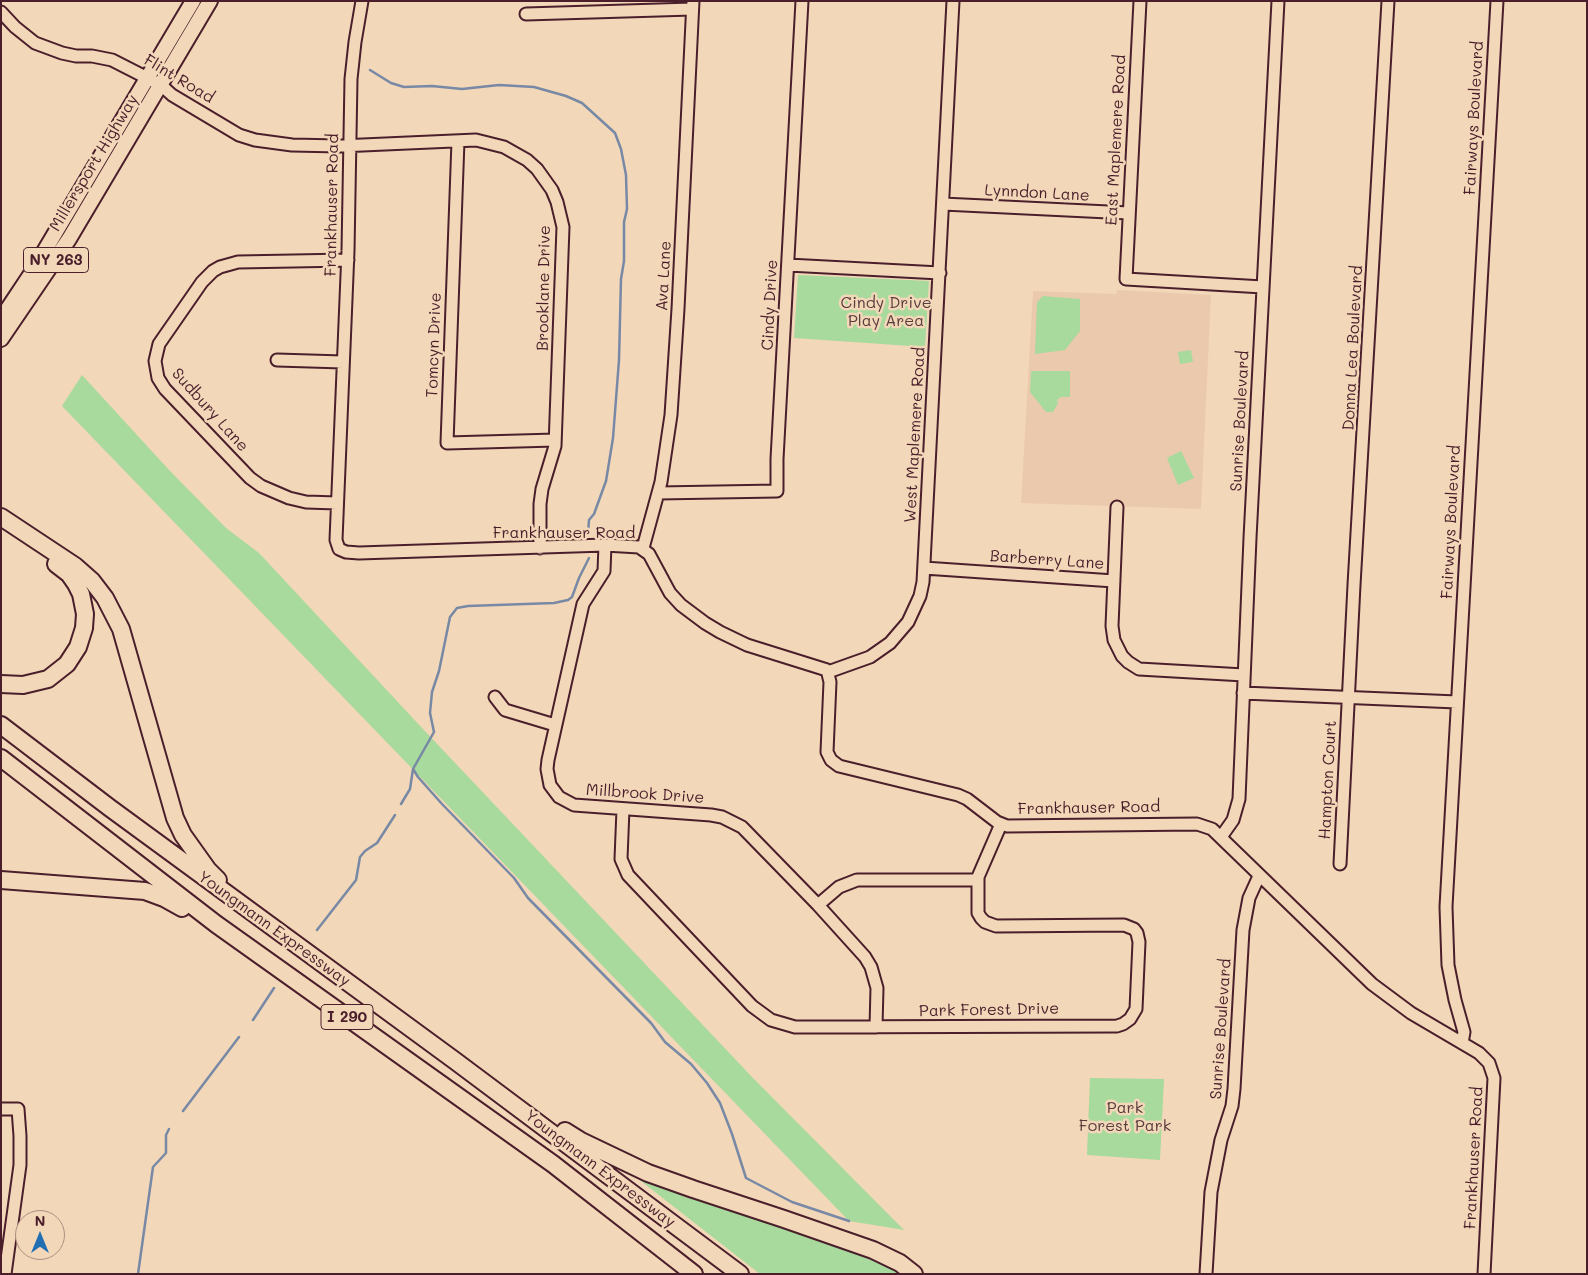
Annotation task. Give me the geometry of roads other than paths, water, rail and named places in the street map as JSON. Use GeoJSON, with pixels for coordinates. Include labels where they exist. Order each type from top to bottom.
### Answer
{"type":"FeatureCollection","features":[{"type":"Feature","properties":{"kind":"highway"},"geometry":{"type":"LineString","coordinates":[[1,517],[75,566],[92,581],[105,598],[121,629],[174,818],[183,835],[208,870],[250,912]]}},
{"type":"Feature","properties":{"kind":"highway"},"geometry":{"type":"LineString","coordinates":[[1,526],[68,574],[76,584],[86,614],[78,647],[67,664],[48,679],[23,685],[1,684]]}},
{"type":"Feature","properties":{"kind":"highway","name":"Youngmann Expressway"},"geometry":{"type":"LineString","coordinates":[[1,725],[110,808],[454,1060],[740,1274]]}},
{"type":"Feature","properties":{"kind":"highway","name":"Youngmann Expressway"},"geometry":{"type":"LineString","coordinates":[[1,758],[216,924],[552,1164],[694,1274]]}},
{"type":"Feature","properties":{"kind":"highway"},"geometry":{"type":"LineString","coordinates":[[1,880],[145,891],[164,898],[216,924]]}},
{"type":"Feature","properties":{"kind":"highway"},"geometry":{"type":"LineString","coordinates":[[454,1060],[581,1141],[622,1162],[693,1190],[784,1218],[873,1250],[900,1263],[914,1274]]}},
{"type":"Feature","properties":{"kind":"main road","name":"Millersport Highway"},"geometry":{"type":"LineString","coordinates":[[3,316],[29,277],[193,1]]}},
{"type":"Feature","properties":{"kind":"main road","name":"Millersport Highway"},"geometry":{"type":"LineString","coordinates":[[1,339],[69,239],[210,1]]}},
{"type":"Feature","properties":{"kind":"street","name":"Frankhauser Road"},"geometry":{"type":"LineString","coordinates":[[362,1],[353,54],[348,260],[337,503],[336,543],[339,549],[346,552],[605,545],[643,548],[649,554],[670,593],[692,614],[705,623],[747,644],[822,668],[828,672],[830,682],[826,750],[833,763],[842,767],[958,795],[967,799],[1001,824],[1012,826],[1197,824],[1209,827],[1372,984],[1411,1013],[1485,1058],[1492,1069],[1494,1078],[1484,1274]]}},
{"type":"Feature","properties":{"kind":"street","name":"Cindy Drive"},"geometry":{"type":"LineString","coordinates":[[658,493],[777,491],[777,459],[802,1]]}},
{"type":"Feature","properties":{"kind":"street","name":"West Maplemere Road"},"geometry":{"type":"LineString","coordinates":[[828,672],[870,657],[890,643],[908,622],[920,596],[924,568],[953,1]]}},
{"type":"Feature","properties":{"kind":"street","name":"East Maplemere Road"},"geometry":{"type":"LineString","coordinates":[[1140,1],[1126,279],[1263,287]]}},
{"type":"Feature","properties":{"kind":"street","name":"Sunrise Boulevard"},"geometry":{"type":"LineString","coordinates":[[1220,837],[1233,820],[1239,799],[1278,1]]}},
{"type":"Feature","properties":{"kind":"street","name":"Donna Lea Boulevard"},"geometry":{"type":"LineString","coordinates":[[1349,697],[1388,1]]}},
{"type":"Feature","properties":{"kind":"street","name":"Fairways Boulevard"},"geometry":{"type":"LineString","coordinates":[[1462,1043],[1464,1032],[1450,980],[1446,929],[1497,1]]}},
{"type":"Feature","properties":{"kind":"street"},"geometry":{"type":"LineString","coordinates":[[526,14],[692,5]]}},
{"type":"Feature","properties":{"kind":"street","name":"Ava Lane"},"geometry":{"type":"LineString","coordinates":[[643,548],[658,493],[669,437],[674,379],[692,5]]}},
{"type":"Feature","properties":{"kind":"street","name":"Flint Road"},"geometry":{"type":"LineString","coordinates":[[1,12],[24,36],[45,48],[76,56],[101,57],[112,60],[161,85],[172,95],[239,135],[255,140],[292,145],[350,146]]}},
{"type":"Feature","properties":{"kind":"street","name":"Brooklane Drive"},"geometry":{"type":"LineString","coordinates":[[350,146],[476,140],[492,143],[527,160],[545,179],[557,202],[563,227],[555,440],[542,489],[540,548]]}},
{"type":"Feature","properties":{"kind":"street","name":"Tomcyn Drive"},"geometry":{"type":"LineString","coordinates":[[458,141],[447,443],[555,440]]}},
{"type":"Feature","properties":{"kind":"street","name":"Lynndon Lane"},"geometry":{"type":"LineString","coordinates":[[943,204],[1129,213]]}},
{"type":"Feature","properties":{"kind":"street","name":"Sudbury Lane"},"geometry":{"type":"LineString","coordinates":[[337,503],[306,502],[289,498],[276,494],[250,478],[165,389],[158,378],[155,361],[160,344],[202,282],[220,267],[238,262],[348,260]]}},
{"type":"Feature","properties":{"kind":"street"},"geometry":{"type":"LineString","coordinates":[[788,265],[940,273]]}},
{"type":"Feature","properties":{"kind":"street"},"geometry":{"type":"LineString","coordinates":[[277,360],[343,362]]}},
{"type":"Feature","properties":{"kind":"street"},"geometry":{"type":"LineString","coordinates":[[1114,581],[1117,507]]}},
{"type":"Feature","properties":{"kind":"street","name":"Millbrook Drive"},"geometry":{"type":"LineString","coordinates":[[605,545],[604,571],[583,604],[555,725],[547,769],[548,778],[554,791],[559,797],[574,805],[711,815],[732,821],[742,827],[860,949],[871,967],[876,988],[876,1027]]}},
{"type":"Feature","properties":{"kind":"street","name":"Barberry Lane"},"geometry":{"type":"LineString","coordinates":[[924,568],[1114,581],[1112,631],[1117,648],[1128,662],[1140,668],[1244,675]]}},
{"type":"Feature","properties":{"kind":"street"},"geometry":{"type":"LineString","coordinates":[[1243,693],[1457,702]]}},
{"type":"Feature","properties":{"kind":"street"},"geometry":{"type":"LineString","coordinates":[[495,697],[505,710],[555,725]]}},
{"type":"Feature","properties":{"kind":"street","name":"Hampton Court"},"geometry":{"type":"LineString","coordinates":[[1340,864],[1349,697]]}},
{"type":"Feature","properties":{"kind":"street","name":"Park Forest Drive"},"geometry":{"type":"LineString","coordinates":[[623,809],[621,854],[628,875],[752,1006],[770,1020],[795,1027],[1117,1026],[1123,1024],[1133,1015],[1136,1009],[1139,942],[1134,929],[1124,924],[990,925],[981,918],[978,913],[978,880],[1001,824]]}},
{"type":"Feature","properties":{"kind":"street","name":"Sunrise Boulevard"},"geometry":{"type":"LineString","coordinates":[[1206,1274],[1210,1192],[1232,1106],[1234,1089],[1243,930],[1249,898],[1260,876]]}},
{"type":"Feature","properties":{"kind":"street"},"geometry":{"type":"LineString","coordinates":[[818,905],[839,887],[857,880],[978,880]]}},
{"type":"Feature","properties":{"kind":"street"},"geometry":{"type":"LineString","coordinates":[[1,1109],[18,1109],[20,1165],[5,1274]]}},
{"type":"Feature","properties":{"kind":"waterway"},"geometry":{"type":"LineString","coordinates":[[370,70],[391,83],[404,87],[432,86],[462,89],[499,85],[534,87],[566,96],[582,103],[615,133],[621,149],[626,175],[627,209],[624,222],[619,360],[613,438],[606,481],[594,514],[589,520],[588,534]]}},
{"type":"Feature","properties":{"kind":"waterway"},"geometry":{"type":"LineString","coordinates":[[401,804],[410,789],[413,769],[434,732],[430,713],[432,692],[439,671],[450,617],[457,608],[468,606],[554,603],[568,600],[572,597],[589,558]]}},
{"type":"Feature","properties":{"kind":"waterway"},"geometry":{"type":"LineString","coordinates":[[413,769],[442,804],[514,878],[528,898],[651,1023],[665,1042],[691,1064],[707,1083],[720,1103],[746,1178],[792,1202],[849,1221]]}},
{"type":"Feature","properties":{"kind":"waterway"},"geometry":{"type":"LineString","coordinates":[[317,930],[356,880],[360,857],[377,843],[395,815]]}},
{"type":"Feature","properties":{"kind":"waterway"},"geometry":{"type":"LineString","coordinates":[[253,1020],[274,988]]}},
{"type":"Feature","properties":{"kind":"waterway"},"geometry":{"type":"LineString","coordinates":[[183,1111],[239,1037]]}},
{"type":"Feature","properties":{"kind":"waterway"},"geometry":{"type":"LineString","coordinates":[[138,1274],[153,1167],[166,1153],[166,1135],[169,1129]]}},
{"type":"Feature","properties":{"kind":"park label","name":"Cindy Drive Play Area"},"geometry":{"type":"Point","coordinates":[886,312]}},
{"type":"Feature","properties":{"kind":"park label","name":"Park Forest Park"},"geometry":{"type":"Point","coordinates":[1125,1117]}}]}
